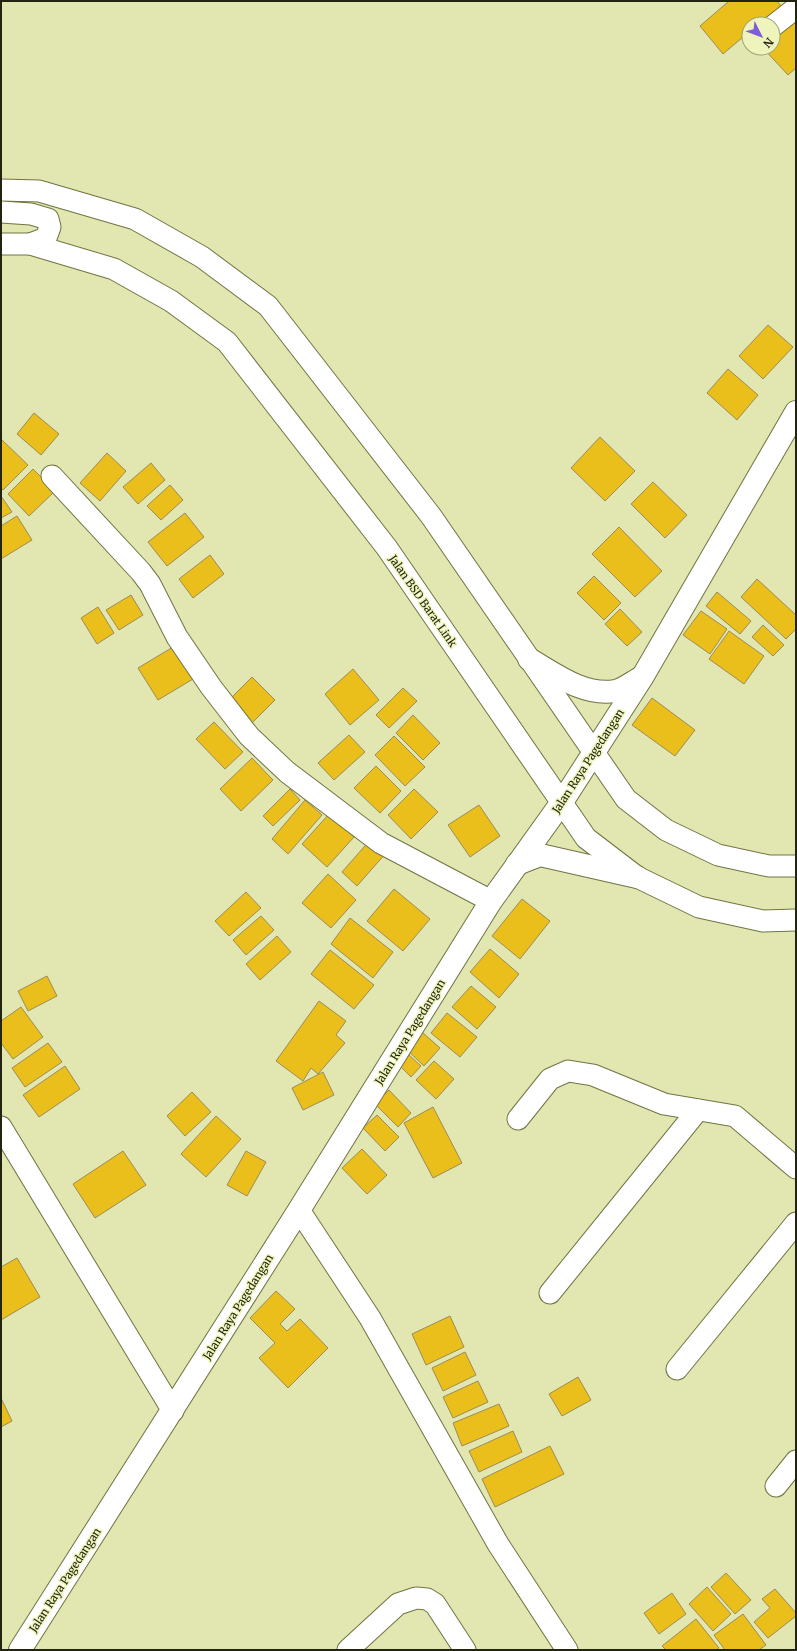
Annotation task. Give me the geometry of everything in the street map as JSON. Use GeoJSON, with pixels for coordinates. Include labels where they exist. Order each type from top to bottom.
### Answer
{"type":"FeatureCollection","features":[{"type":"Feature","properties":{"kind":"street"},"geometry":{"type":"LineString","coordinates":[[781,20],[796,8]]}},
{"type":"Feature","properties":{"kind":"street"},"geometry":{"type":"LineString","coordinates":[[1,190],[39,191],[135,219],[202,257],[268,306],[431,516],[626,799],[666,830],[718,855],[769,866],[796,866]]}},
{"type":"Feature","properties":{"kind":"street"},"geometry":{"type":"LineString","coordinates":[[1,212],[31,214],[48,219],[50,228],[46,238],[30,244],[1,244]]}},
{"type":"Feature","properties":{"kind":"street","name":"Jalan BSD Barat Link"},"geometry":{"type":"LineString","coordinates":[[30,244],[114,269],[171,301],[227,342],[387,548],[586,838],[637,877],[700,907],[763,921],[796,920]]}},
{"type":"Feature","properties":{"kind":"street","name":"Jalan Raya Pagedangan"},"geometry":{"type":"LineString","coordinates":[[20,1650],[173,1411],[491,901],[562,802],[643,676],[796,412]]}},
{"type":"Feature","properties":{"kind":"street"},"geometry":{"type":"LineString","coordinates":[[52,476],[141,572],[150,584],[177,636],[212,687],[249,736],[287,772],[380,843],[491,901]]}},
{"type":"Feature","properties":{"kind":"street"},"geometry":{"type":"LineString","coordinates":[[529,659],[564,679],[590,691],[616,691],[643,676]]}},
{"type":"Feature","properties":{"kind":"street"},"geometry":{"type":"LineString","coordinates":[[517,864],[540,855],[637,877]]}},
{"type":"Feature","properties":{"kind":"street"},"geometry":{"type":"LineString","coordinates":[[518,1119],[550,1079],[568,1071],[592,1075],[664,1104],[735,1116],[796,1168]]}},
{"type":"Feature","properties":{"kind":"street"},"geometry":{"type":"LineString","coordinates":[[550,1293],[698,1110]]}},
{"type":"Feature","properties":{"kind":"street"},"geometry":{"type":"LineString","coordinates":[[1,1127],[173,1411]]}},
{"type":"Feature","properties":{"kind":"street"},"geometry":{"type":"LineString","coordinates":[[299,1210],[370,1318],[498,1544],[567,1650]]}},
{"type":"Feature","properties":{"kind":"street"},"geometry":{"type":"LineString","coordinates":[[677,1369],[796,1223]]}},
{"type":"Feature","properties":{"kind":"street"},"geometry":{"type":"LineString","coordinates":[[776,1486],[796,1461]]}},
{"type":"Feature","properties":{"kind":"street"},"geometry":{"type":"LineString","coordinates":[[348,1650],[398,1604],[416,1598],[427,1599],[435,1604],[465,1650]]}},
{"type":"Feature","properties":{"kind":"building"},"geometry":{"type":"Polygon","coordinates":[[[729,1],[777,1],[781,6],[769,16],[741,16],[741,39],[723,54],[700,26],[729,1]]]}},
{"type":"Feature","properties":{"kind":"building"},"geometry":{"type":"Polygon","coordinates":[[[796,18],[796,68],[788,75],[770,56],[781,56],[781,32],[796,18]]]}},
{"type":"Feature","properties":{"kind":"building"},"geometry":{"type":"Polygon","coordinates":[[[768,325],[793,347],[763,379],[739,356],[768,325]]]}},
{"type":"Feature","properties":{"kind":"building"},"geometry":{"type":"Polygon","coordinates":[[[728,369],[758,395],[737,420],[707,393],[728,369]]]}},
{"type":"Feature","properties":{"kind":"building"},"geometry":{"type":"Polygon","coordinates":[[[34,413],[59,434],[41,455],[17,434],[34,413]]]}},
{"type":"Feature","properties":{"kind":"building"},"geometry":{"type":"Polygon","coordinates":[[[600,437],[635,471],[605,501],[571,468],[600,437]]]}},
{"type":"Feature","properties":{"kind":"building"},"geometry":{"type":"Polygon","coordinates":[[[1,439],[28,465],[3,490],[1,488],[1,439]]]}},
{"type":"Feature","properties":{"kind":"building"},"geometry":{"type":"Polygon","coordinates":[[[107,453],[126,471],[100,501],[80,483],[107,453]]]}},
{"type":"Feature","properties":{"kind":"building"},"geometry":{"type":"Polygon","coordinates":[[[151,463],[165,480],[138,504],[123,487],[151,463]]]}},
{"type":"Feature","properties":{"kind":"building"},"geometry":{"type":"Polygon","coordinates":[[[33,469],[55,491],[29,516],[8,494],[33,469]]]}},
{"type":"Feature","properties":{"kind":"building"},"geometry":{"type":"Polygon","coordinates":[[[653,482],[687,515],[665,538],[631,504],[653,482]]]}},
{"type":"Feature","properties":{"kind":"building"},"geometry":{"type":"Polygon","coordinates":[[[170,485],[183,500],[161,520],[147,506],[170,485]]]}},
{"type":"Feature","properties":{"kind":"building"},"geometry":{"type":"Polygon","coordinates":[[[1,496],[12,512],[1,518],[1,496]]]}},
{"type":"Feature","properties":{"kind":"building"},"geometry":{"type":"Polygon","coordinates":[[[185,513],[204,537],[167,566],[148,542],[185,513]]]}},
{"type":"Feature","properties":{"kind":"building"},"geometry":{"type":"Polygon","coordinates":[[[17,516],[32,540],[1,559],[1,526],[17,516]]]}},
{"type":"Feature","properties":{"kind":"building"},"geometry":{"type":"Polygon","coordinates":[[[619,527],[662,571],[635,597],[592,554],[619,527]]]}},
{"type":"Feature","properties":{"kind":"building"},"geometry":{"type":"Polygon","coordinates":[[[210,555],[224,574],[193,598],[179,579],[210,555]]]}},
{"type":"Feature","properties":{"kind":"building"},"geometry":{"type":"Polygon","coordinates":[[[594,576],[621,603],[604,620],[577,593],[594,576]]]}},
{"type":"Feature","properties":{"kind":"building"},"geometry":{"type":"Polygon","coordinates":[[[757,579],[796,615],[796,629],[786,639],[741,597],[757,579]]]}},
{"type":"Feature","properties":{"kind":"building"},"geometry":{"type":"Polygon","coordinates":[[[717,592],[751,621],[740,634],[706,606],[717,592]]]}},
{"type":"Feature","properties":{"kind":"building"},"geometry":{"type":"Polygon","coordinates":[[[131,595],[143,615],[119,630],[106,610],[131,595]]]}},
{"type":"Feature","properties":{"kind":"building"},"geometry":{"type":"Polygon","coordinates":[[[98,607],[114,633],[97,644],[81,618],[98,607]]]}},
{"type":"Feature","properties":{"kind":"building"},"geometry":{"type":"Polygon","coordinates":[[[620,609],[642,632],[627,646],[605,624],[620,609]]]}},
{"type":"Feature","properties":{"kind":"building"},"geometry":{"type":"Polygon","coordinates":[[[701,611],[727,629],[710,654],[683,635],[701,611]]]}},
{"type":"Feature","properties":{"kind":"building"},"geometry":{"type":"Polygon","coordinates":[[[763,625],[784,645],[773,656],[752,637],[763,625]]]}},
{"type":"Feature","properties":{"kind":"building"},"geometry":{"type":"Polygon","coordinates":[[[729,631],[764,656],[744,684],[709,659],[729,631]]]}},
{"type":"Feature","properties":{"kind":"building"},"geometry":{"type":"Polygon","coordinates":[[[173,647],[193,679],[158,700],[138,668],[173,647]]]}},
{"type":"Feature","properties":{"kind":"building"},"geometry":{"type":"Polygon","coordinates":[[[353,669],[379,700],[350,725],[325,694],[353,669]]]}},
{"type":"Feature","properties":{"kind":"building"},"geometry":{"type":"Polygon","coordinates":[[[252,677],[275,700],[252,723],[229,700],[252,677]]]}},
{"type":"Feature","properties":{"kind":"building"},"geometry":{"type":"Polygon","coordinates":[[[403,688],[417,701],[389,728],[376,715],[403,688]]]}},
{"type":"Feature","properties":{"kind":"building"},"geometry":{"type":"Polygon","coordinates":[[[652,698],[695,730],[675,756],[632,725],[652,698]]]}},
{"type":"Feature","properties":{"kind":"building"},"geometry":{"type":"Polygon","coordinates":[[[413,715],[440,743],[423,760],[396,733],[413,715]]]}},
{"type":"Feature","properties":{"kind":"building"},"geometry":{"type":"Polygon","coordinates":[[[214,722],[243,752],[225,769],[196,739],[214,722]]]}},
{"type":"Feature","properties":{"kind":"building"},"geometry":{"type":"Polygon","coordinates":[[[349,735],[365,752],[334,780],[318,763],[349,735]]]}},
{"type":"Feature","properties":{"kind":"building"},"geometry":{"type":"Polygon","coordinates":[[[394,736],[425,767],[405,786],[375,755],[394,736]]]}},
{"type":"Feature","properties":{"kind":"building"},"geometry":{"type":"Polygon","coordinates":[[[252,758],[273,780],[241,811],[220,789],[252,758]]]}},
{"type":"Feature","properties":{"kind":"building"},"geometry":{"type":"Polygon","coordinates":[[[376,766],[401,791],[380,813],[354,788],[376,766]]]}},
{"type":"Feature","properties":{"kind":"building"},"geometry":{"type":"Polygon","coordinates":[[[290,789],[300,800],[273,826],[263,816],[290,789]]]}},
{"type":"Feature","properties":{"kind":"building"},"geometry":{"type":"Polygon","coordinates":[[[414,789],[438,812],[411,839],[388,815],[414,789]]]}},
{"type":"Feature","properties":{"kind":"building"},"geometry":{"type":"Polygon","coordinates":[[[305,800],[322,815],[288,854],[272,839],[305,800]]]}},
{"type":"Feature","properties":{"kind":"building"},"geometry":{"type":"Polygon","coordinates":[[[479,805],[500,836],[470,857],[448,825],[479,805]]]}},
{"type":"Feature","properties":{"kind":"building"},"geometry":{"type":"Polygon","coordinates":[[[329,814],[354,837],[327,867],[302,844],[329,814]]]}},
{"type":"Feature","properties":{"kind":"building"},"geometry":{"type":"Polygon","coordinates":[[[371,839],[386,853],[357,886],[342,872],[371,839]]]}},
{"type":"Feature","properties":{"kind":"building"},"geometry":{"type":"Polygon","coordinates":[[[328,874],[356,900],[331,928],[302,903],[328,874]]]}},
{"type":"Feature","properties":{"kind":"building"},"geometry":{"type":"Polygon","coordinates":[[[394,889],[430,919],[403,951],[367,921],[394,889]]]}},
{"type":"Feature","properties":{"kind":"building"},"geometry":{"type":"Polygon","coordinates":[[[246,892],[261,908],[229,936],[215,921],[246,892]]]}},
{"type":"Feature","properties":{"kind":"building"},"geometry":{"type":"Polygon","coordinates":[[[522,899],[550,921],[520,959],[492,936],[522,899]]]}},
{"type":"Feature","properties":{"kind":"building"},"geometry":{"type":"Polygon","coordinates":[[[261,916],[274,930],[246,955],[233,940],[261,916]]]}},
{"type":"Feature","properties":{"kind":"building"},"geometry":{"type":"Polygon","coordinates":[[[350,918],[393,952],[373,978],[331,944],[350,918]]]}},
{"type":"Feature","properties":{"kind":"building"},"geometry":{"type":"Polygon","coordinates":[[[277,936],[291,952],[260,980],[246,964],[277,936]]]}},
{"type":"Feature","properties":{"kind":"building"},"geometry":{"type":"Polygon","coordinates":[[[490,949],[519,974],[499,998],[470,972],[490,949]]]}},
{"type":"Feature","properties":{"kind":"building"},"geometry":{"type":"Polygon","coordinates":[[[330,950],[374,985],[354,1009],[311,974],[330,950]]]}},
{"type":"Feature","properties":{"kind":"building"},"geometry":{"type":"Polygon","coordinates":[[[47,976],[57,996],[28,1011],[18,991],[47,976]]]}},
{"type":"Feature","properties":{"kind":"building"},"geometry":{"type":"Polygon","coordinates":[[[471,986],[496,1007],[477,1029],[452,1007],[471,986]]]}},
{"type":"Feature","properties":{"kind":"building"},"geometry":{"type":"Polygon","coordinates":[[[319,1001],[346,1021],[336,1035],[345,1043],[318,1074],[311,1068],[303,1081],[276,1061],[319,1001]]]}},
{"type":"Feature","properties":{"kind":"building"},"geometry":{"type":"Polygon","coordinates":[[[21,1007],[43,1037],[13,1059],[1,1043],[1,1021],[21,1007]]]}},
{"type":"Feature","properties":{"kind":"building"},"geometry":{"type":"Polygon","coordinates":[[[447,1013],[477,1037],[460,1057],[431,1033],[447,1013]]]}},
{"type":"Feature","properties":{"kind":"building"},"geometry":{"type":"Polygon","coordinates":[[[422,1032],[440,1048],[424,1066],[406,1049],[422,1032]]]}},
{"type":"Feature","properties":{"kind":"building"},"geometry":{"type":"Polygon","coordinates":[[[48,1043],[62,1062],[25,1087],[12,1068],[48,1043]]]}},
{"type":"Feature","properties":{"kind":"building"},"geometry":{"type":"Polygon","coordinates":[[[409,1055],[421,1066],[411,1077],[400,1066],[409,1055]]]}},
{"type":"Feature","properties":{"kind":"building"},"geometry":{"type":"Polygon","coordinates":[[[434,1061],[454,1079],[436,1099],[416,1080],[434,1061]]]}},
{"type":"Feature","properties":{"kind":"building"},"geometry":{"type":"Polygon","coordinates":[[[65,1066],[80,1089],[39,1117],[23,1095],[65,1066]]]}},
{"type":"Feature","properties":{"kind":"building"},"geometry":{"type":"Polygon","coordinates":[[[323,1072],[334,1095],[303,1110],[292,1088],[323,1072]]]}},
{"type":"Feature","properties":{"kind":"building"},"geometry":{"type":"Polygon","coordinates":[[[389,1090],[411,1113],[398,1127],[375,1104],[389,1090]]]}},
{"type":"Feature","properties":{"kind":"building"},"geometry":{"type":"Polygon","coordinates":[[[192,1092],[211,1112],[185,1136],[167,1116],[192,1092]]]}},
{"type":"Feature","properties":{"kind":"building"},"geometry":{"type":"Polygon","coordinates":[[[433,1107],[462,1163],[433,1178],[404,1123],[433,1107]]]}},
{"type":"Feature","properties":{"kind":"building"},"geometry":{"type":"Polygon","coordinates":[[[377,1115],[399,1137],[385,1151],[363,1128],[377,1115]]]}},
{"type":"Feature","properties":{"kind":"building"},"geometry":{"type":"Polygon","coordinates":[[[216,1116],[241,1139],[206,1177],[181,1154],[216,1116]]]}},
{"type":"Feature","properties":{"kind":"building"},"geometry":{"type":"Polygon","coordinates":[[[362,1149],[387,1175],[367,1194],[342,1168],[362,1149]]]}},
{"type":"Feature","properties":{"kind":"building"},"geometry":{"type":"Polygon","coordinates":[[[123,1151],[146,1185],[95,1218],[73,1184],[123,1151]]]}},
{"type":"Feature","properties":{"kind":"building"},"geometry":{"type":"Polygon","coordinates":[[[246,1151],[266,1162],[247,1196],[227,1185],[246,1151]]]}},
{"type":"Feature","properties":{"kind":"building"},"geometry":{"type":"Polygon","coordinates":[[[17,1258],[40,1297],[1,1320],[1,1267],[17,1258]]]}},
{"type":"Feature","properties":{"kind":"building"},"geometry":{"type":"Polygon","coordinates":[[[276,1291],[295,1309],[280,1324],[287,1331],[300,1319],[328,1348],[288,1388],[259,1358],[275,1343],[250,1318],[276,1291]]]}},
{"type":"Feature","properties":{"kind":"building"},"geometry":{"type":"Polygon","coordinates":[[[450,1316],[464,1347],[426,1365],[412,1334],[450,1316]]]}},
{"type":"Feature","properties":{"kind":"building"},"geometry":{"type":"Polygon","coordinates":[[[465,1352],[476,1375],[443,1391],[432,1368],[465,1352]]]}},
{"type":"Feature","properties":{"kind":"building"},"geometry":{"type":"Polygon","coordinates":[[[578,1377],[591,1400],[562,1416],[549,1394],[578,1377]]]}},
{"type":"Feature","properties":{"kind":"building"},"geometry":{"type":"Polygon","coordinates":[[[478,1381],[488,1402],[453,1418],[443,1397],[478,1381]]]}},
{"type":"Feature","properties":{"kind":"building"},"geometry":{"type":"Polygon","coordinates":[[[1,1398],[12,1421],[1,1427],[1,1398]]]}},
{"type":"Feature","properties":{"kind":"building"},"geometry":{"type":"Polygon","coordinates":[[[499,1404],[509,1426],[462,1446],[453,1423],[499,1404]]]}},
{"type":"Feature","properties":{"kind":"building"},"geometry":{"type":"Polygon","coordinates":[[[513,1431],[522,1452],[479,1472],[469,1451],[513,1431]]]}},
{"type":"Feature","properties":{"kind":"building"},"geometry":{"type":"Polygon","coordinates":[[[550,1446],[564,1474],[495,1507],[482,1479],[550,1446]]]}},
{"type":"Feature","properties":{"kind":"building"},"geometry":{"type":"Polygon","coordinates":[[[726,1573],[751,1600],[735,1614],[711,1587],[726,1573]]]}},
{"type":"Feature","properties":{"kind":"building"},"geometry":{"type":"Polygon","coordinates":[[[707,1587],[731,1614],[713,1631],[689,1604],[707,1587]]]}},
{"type":"Feature","properties":{"kind":"building"},"geometry":{"type":"Polygon","coordinates":[[[775,1589],[796,1613],[796,1616],[768,1638],[754,1622],[770,1608],[762,1599],[775,1589]]]}},
{"type":"Feature","properties":{"kind":"building"},"geometry":{"type":"Polygon","coordinates":[[[672,1593],[686,1614],[659,1634],[644,1613],[672,1593]]]}},
{"type":"Feature","properties":{"kind":"building"},"geometry":{"type":"Polygon","coordinates":[[[743,1614],[766,1645],[759,1650],[725,1650],[714,1635],[743,1614]]]}},
{"type":"Feature","properties":{"kind":"building"},"geometry":{"type":"Polygon","coordinates":[[[696,1619],[719,1648],[716,1650],[666,1650],[662,1646],[696,1619]]]}}]}
